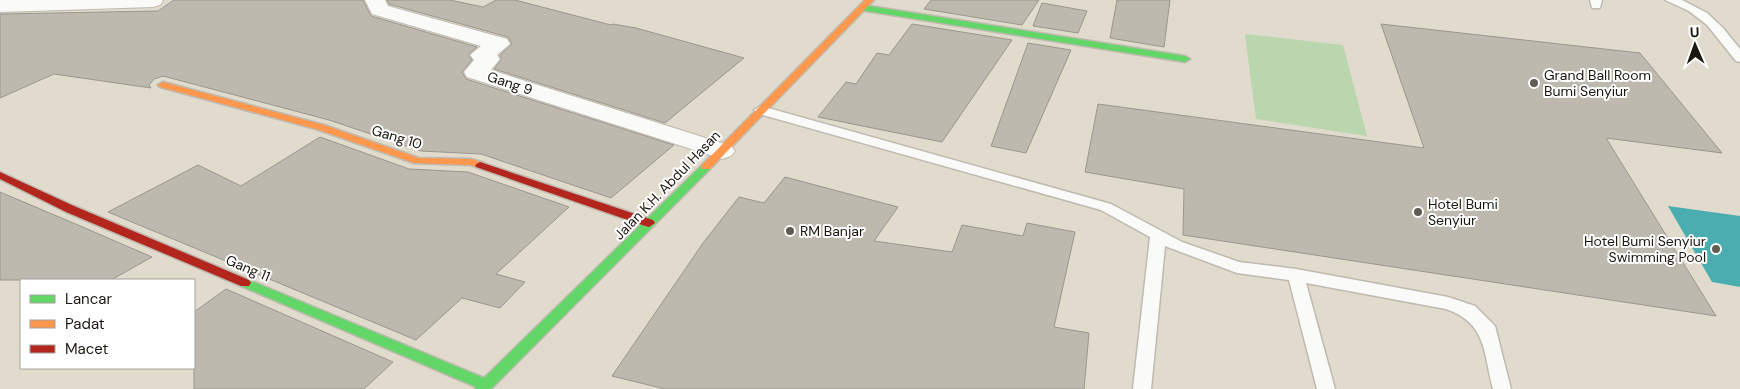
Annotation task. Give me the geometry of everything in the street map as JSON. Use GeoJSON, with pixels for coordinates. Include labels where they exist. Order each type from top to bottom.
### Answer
{"type":"FeatureCollection","features":[{"type":"Feature","properties":{"kind":"street","name":"Gang 9"},"geometry":{"type":"LineString","coordinates":[[374,0],[379,10],[499,44],[481,55],[489,59],[475,72],[722,151]]}},
{"type":"Feature","properties":{"kind":"street"},"geometry":{"type":"LineString","coordinates":[[0,6],[153,1]]}},
{"type":"Feature","properties":{"kind":"street","name":"Jalan K.H. Abdul Hasan"},"geometry":{"type":"LineString","coordinates":[[484,387],[722,151],[866,4]]}},
{"type":"Feature","properties":{"kind":"street"},"geometry":{"type":"LineString","coordinates":[[866,4],[1185,58]]}},
{"type":"Feature","properties":{"kind":"street","name":"Gang 10"},"geometry":{"type":"LineString","coordinates":[[163,85],[320,127],[418,161],[471,162],[649,223]]}},
{"type":"Feature","properties":{"kind":"street","name":"Gang 11"},"geometry":{"type":"LineString","coordinates":[[0,175],[70,209],[484,387]]}},
{"type":"Feature","properties":{"kind":"lane"},"geometry":{"type":"LineString","coordinates":[[1672,0],[1682,3],[1704,15],[1721,31],[1740,58]]}},
{"type":"Feature","properties":{"kind":"lane"},"geometry":{"type":"LineString","coordinates":[[761,110],[1106,207],[1176,246],[1237,267],[1448,303],[1469,310],[1486,326],[1502,389]]}},
{"type":"Feature","properties":{"kind":"lane"},"geometry":{"type":"LineString","coordinates":[[1142,389],[1158,235]]}},
{"type":"Feature","properties":{"kind":"lane"},"geometry":{"type":"LineString","coordinates":[[1296,276],[1326,389]]}},
{"type":"Feature","properties":{"kind":"green space"},"geometry":{"type":"Polygon","coordinates":[[[1245,34],[1343,45],[1367,136],[1256,119],[1245,34]]]}},
{"type":"Feature","properties":{"kind":"water","name":"Hotel Bumi Senyiur Swimming Pool"},"geometry":{"type":"Polygon","coordinates":[[[1668,206],[1740,216],[1740,287],[1712,282],[1668,206]]]}},
{"type":"Feature","properties":{"kind":"building"},"geometry":{"type":"Polygon","coordinates":[[[174,0],[363,0],[371,16],[477,47],[469,54],[472,60],[462,72],[466,79],[674,145],[611,198],[481,154],[421,151],[329,120],[163,76],[154,79],[149,85],[151,88],[54,74],[0,98],[0,14],[158,11],[174,0]]]}},
{"type":"Feature","properties":{"kind":"building"},"geometry":{"type":"Polygon","coordinates":[[[387,0],[450,0],[483,7],[496,0],[515,0],[611,25],[636,28],[744,58],[665,123],[494,69],[501,60],[500,55],[512,44],[508,37],[389,4],[387,0]]]}},
{"type":"Feature","properties":{"kind":"building"},"geometry":{"type":"Polygon","coordinates":[[[931,0],[1039,0],[1022,25],[924,9],[931,0]]]}},
{"type":"Feature","properties":{"kind":"building"},"geometry":{"type":"Polygon","coordinates":[[[1117,0],[1170,0],[1164,47],[1110,38],[1117,0]]]}},
{"type":"Feature","properties":{"kind":"building"},"geometry":{"type":"Polygon","coordinates":[[[1042,3],[1087,11],[1078,33],[1033,26],[1042,3]]]}},
{"type":"Feature","properties":{"kind":"building"},"geometry":{"type":"Polygon","coordinates":[[[912,24],[1012,40],[942,142],[818,117],[846,82],[856,84],[877,53],[889,55],[912,24]]]}},
{"type":"Feature","properties":{"kind":"building","name":"Hotel Bumi Senyiur"},"geometry":{"type":"Polygon","coordinates":[[[1381,24],[1640,53],[1722,153],[1606,138],[1716,316],[1183,235],[1184,189],[1085,172],[1098,104],[1424,148],[1381,24]]]}},
{"type":"Feature","properties":{"kind":"building"},"geometry":{"type":"Polygon","coordinates":[[[1028,43],[1071,50],[1026,153],[991,146],[1028,43]]]}},
{"type":"Feature","properties":{"kind":"building"},"geometry":{"type":"Polygon","coordinates":[[[320,137],[409,169],[468,172],[569,207],[496,274],[525,282],[500,308],[462,298],[416,340],[108,212],[198,165],[241,186],[320,137]]]}},
{"type":"Feature","properties":{"kind":"building"},"geometry":{"type":"Polygon","coordinates":[[[785,177],[898,207],[874,241],[952,252],[962,225],[1023,236],[1027,223],[1075,232],[1054,327],[1089,333],[1084,389],[665,389],[612,376],[703,243],[739,197],[764,203],[785,177]]]}},
{"type":"Feature","properties":{"kind":"building"},"geometry":{"type":"Polygon","coordinates":[[[0,192],[152,257],[113,279],[0,280],[0,192]]]}},
{"type":"Feature","properties":{"kind":"building"},"geometry":{"type":"Polygon","coordinates":[[[226,289],[393,362],[364,389],[194,389],[195,311],[226,289]]]}},
{"type":"Feature","properties":{"kind":"traffic: fast"},"geometry":{"type":"LineString","coordinates":[[863,8],[1185,59]]}},
{"type":"Feature","properties":{"kind":"traffic: fast"},"geometry":{"type":"LineString","coordinates":[[482,389],[706,167]]}},
{"type":"Feature","properties":{"kind":"traffic: fast"},"geometry":{"type":"LineString","coordinates":[[245,283],[486,385]]}},
{"type":"Feature","properties":{"kind":"traffic: slow"},"geometry":{"type":"LineString","coordinates":[[706,167],[870,0]]}},
{"type":"Feature","properties":{"kind":"traffic: slow"},"geometry":{"type":"LineString","coordinates":[[163,85],[320,127],[418,161],[471,162],[480,165]]}},
{"type":"Feature","properties":{"kind":"traffic: jam"},"geometry":{"type":"LineString","coordinates":[[480,165],[649,223]]}},
{"type":"Feature","properties":{"kind":"traffic: jam"},"geometry":{"type":"LineString","coordinates":[[0,175],[70,209],[245,283]]}},
{"type":"Feature","properties":{"kind":"place","name":"Grand Ball Room Bumi Senyiur"},"geometry":{"type":"Point","coordinates":[1534,83]}},
{"type":"Feature","properties":{"kind":"place","name":"Hotel Bumi Senyiur"},"geometry":{"type":"Point","coordinates":[1418,212]}},
{"type":"Feature","properties":{"kind":"place","name":"RM Banjar"},"geometry":{"type":"Point","coordinates":[790,231]}},
{"type":"Feature","properties":{"kind":"place","name":"Hotel Bumi Senyiur Swimming Pool"},"geometry":{"type":"Point","coordinates":[1716,249]}}]}
